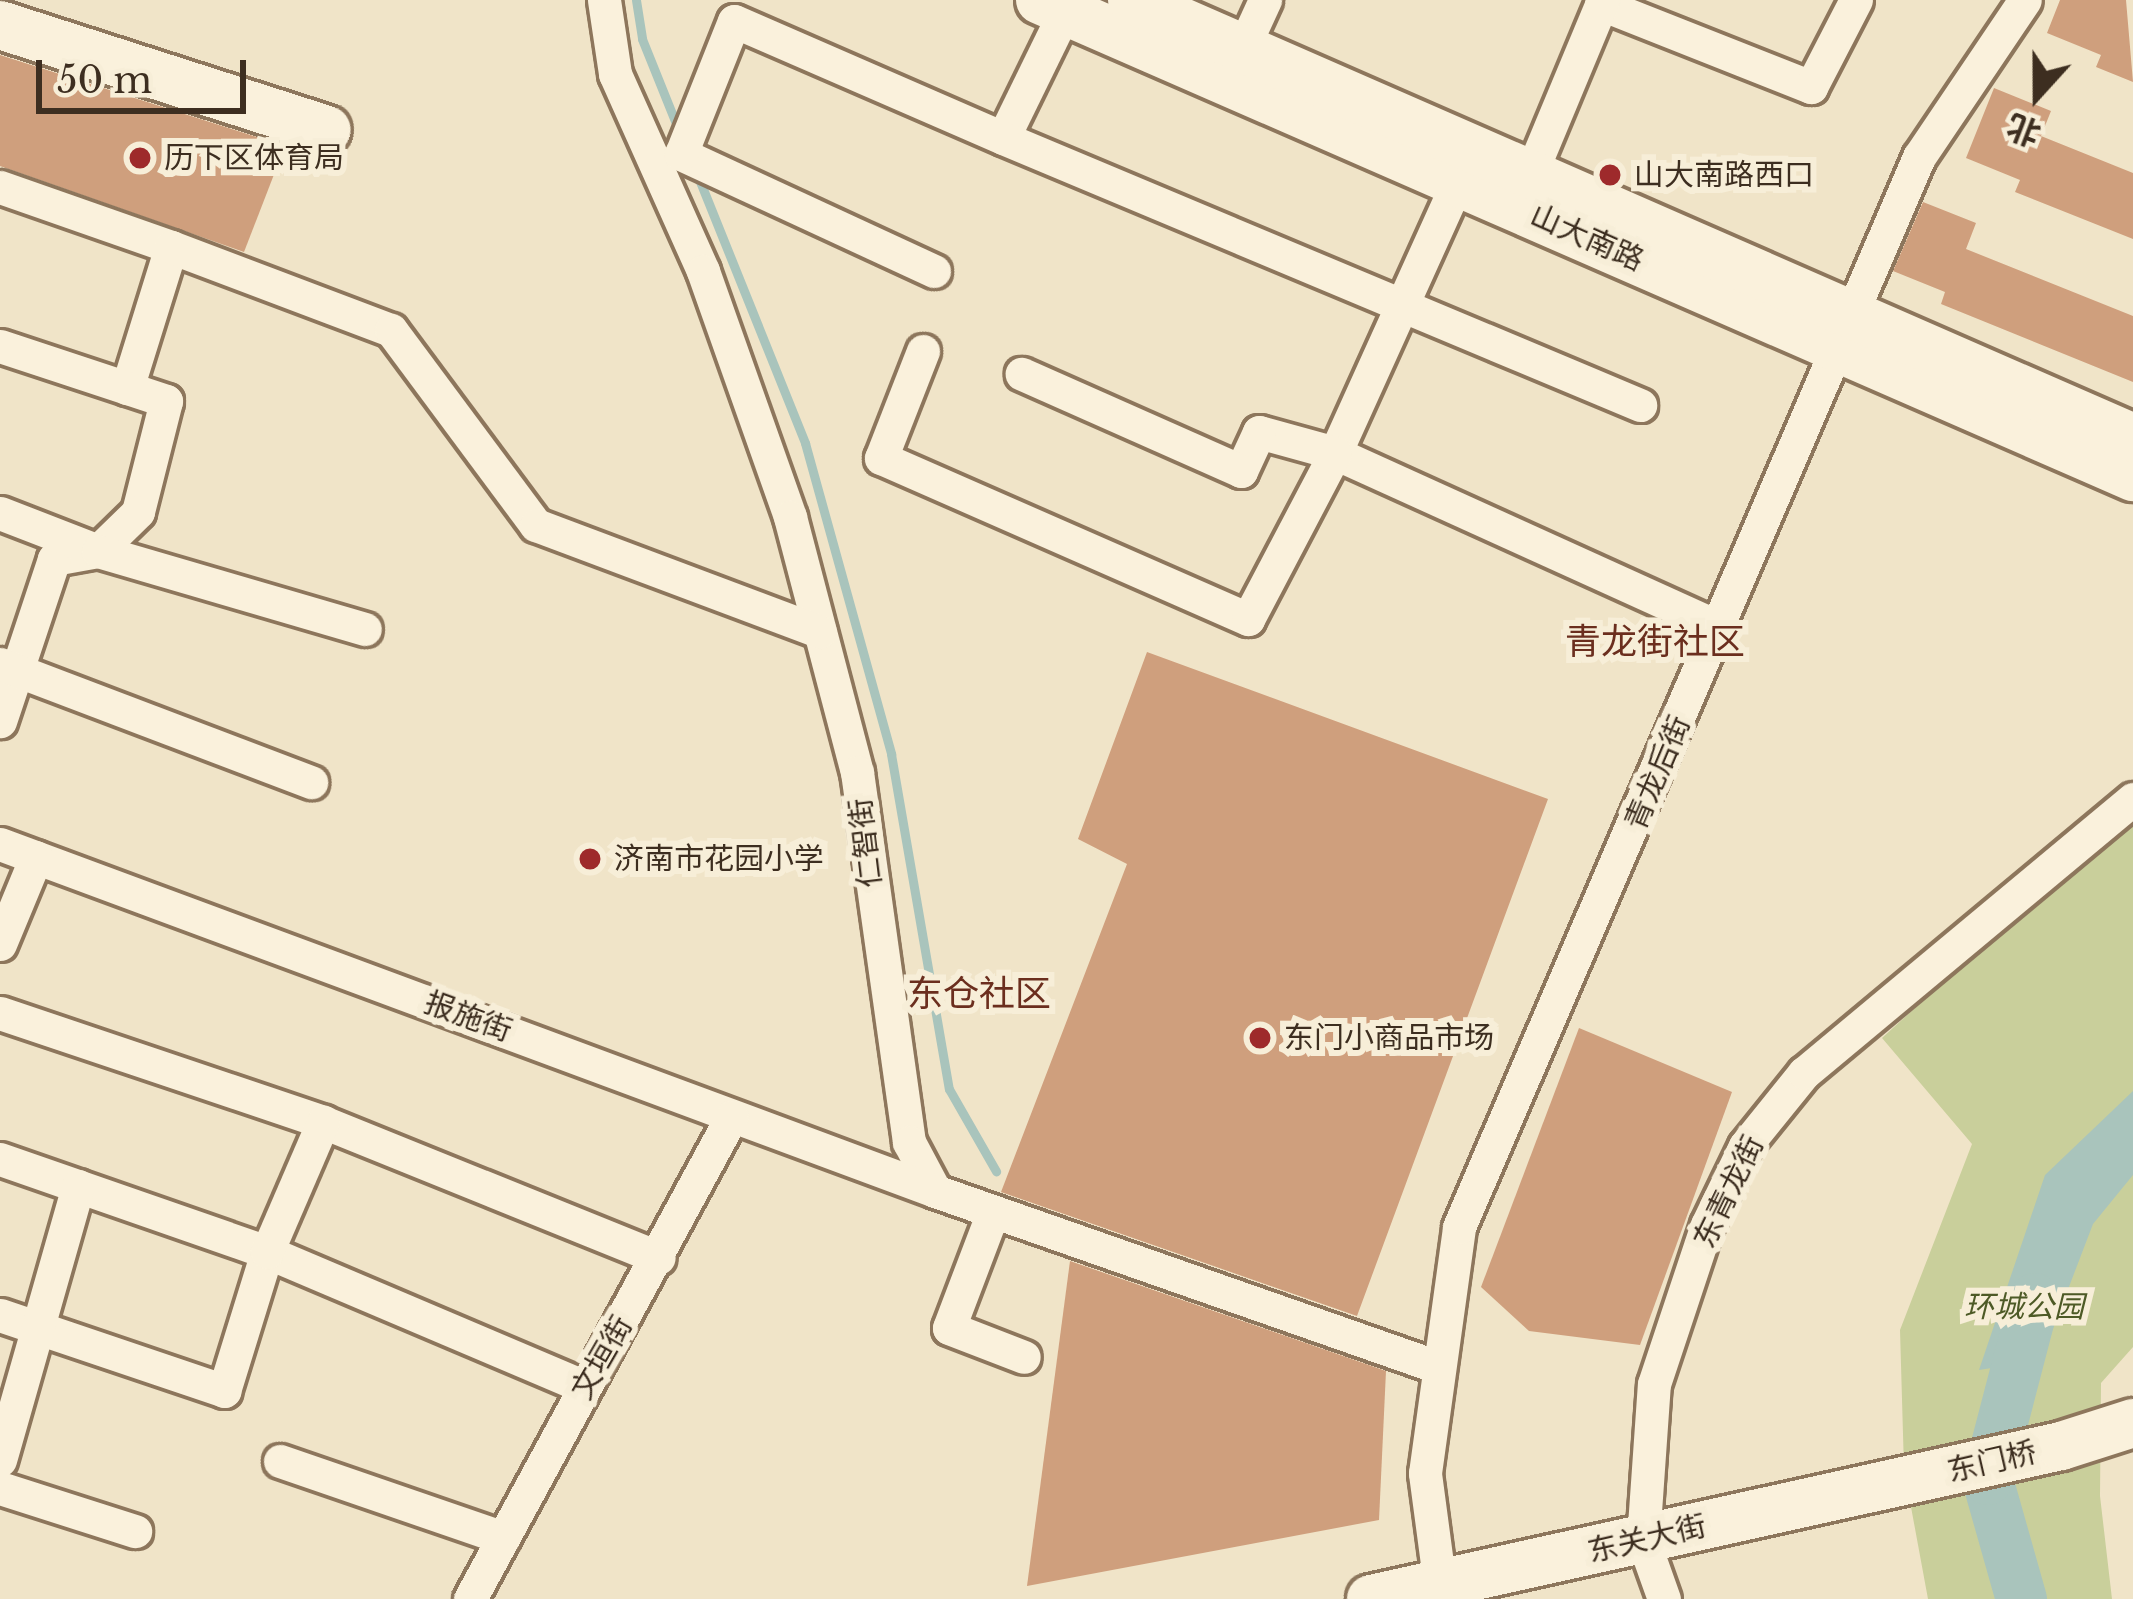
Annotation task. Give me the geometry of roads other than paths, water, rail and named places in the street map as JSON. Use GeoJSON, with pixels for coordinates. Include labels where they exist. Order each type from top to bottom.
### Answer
{"type":"FeatureCollection","features":[{"type":"Feature","properties":{"kind":"main road","name":"山大南路"},"geometry":{"type":"LineString","coordinates":[[1132,0],[1531,173],[2133,477]]}},
{"type":"Feature","properties":{"kind":"main road","name":"山大南路"},"geometry":{"type":"LineString","coordinates":[[1053,5],[1458,182],[2133,437]]}},
{"type":"Feature","properties":{"kind":"main road"},"geometry":{"type":"LineString","coordinates":[[0,25],[327,130]]}},
{"type":"Feature","properties":{"kind":"main road","name":"东门桥"},"geometry":{"type":"LineString","coordinates":[[1923,1478],[2061,1446],[2133,1423]]}},
{"type":"Feature","properties":{"kind":"main road","name":"东关大街"},"geometry":{"type":"LineString","coordinates":[[1371,1599],[1923,1478]]}},
{"type":"Feature","properties":{"kind":"street","name":"仁智街"},"geometry":{"type":"LineString","coordinates":[[604,0],[615,74],[703,271],[790,517],[857,772],[909,1142],[935,1191]]}},
{"type":"Feature","properties":{"kind":"street"},"geometry":{"type":"LineString","coordinates":[[1243,48],[1264,0]]}},
{"type":"Feature","properties":{"kind":"street"},"geometry":{"type":"LineString","coordinates":[[1531,173],[1602,2],[1811,88],[1856,0]]}},
{"type":"Feature","properties":{"kind":"street","name":"青龙后街"},"geometry":{"type":"LineString","coordinates":[[1439,1586],[1425,1473],[1435,1366],[1459,1226],[1919,158],[2025,0]]}},
{"type":"Feature","properties":{"kind":"street"},"geometry":{"type":"LineString","coordinates":[[1003,139],[1053,5]]}},
{"type":"Feature","properties":{"kind":"street"},"geometry":{"type":"LineString","coordinates":[[934,272],[681,154],[734,21],[1401,310],[1640,405]]}},
{"type":"Feature","properties":{"kind":"street"},"geometry":{"type":"LineString","coordinates":[[923,351],[881,458],[1248,620],[1335,453],[1458,182]]}},
{"type":"Feature","properties":{"kind":"street"},"geometry":{"type":"LineString","coordinates":[[0,187],[391,330],[536,525],[820,632]]}},
{"type":"Feature","properties":{"kind":"street"},"geometry":{"type":"LineString","coordinates":[[127,388],[171,247]]}},
{"type":"Feature","properties":{"kind":"street"},"geometry":{"type":"LineString","coordinates":[[0,346],[166,401],[138,512],[98,551],[54,559],[8,667],[0,721]]}},
{"type":"Feature","properties":{"kind":"street"},"geometry":{"type":"LineString","coordinates":[[1022,374],[1241,471],[1259,432],[1335,453],[1718,627]]}},
{"type":"Feature","properties":{"kind":"street"},"geometry":{"type":"LineString","coordinates":[[0,513],[98,551],[365,629]]}},
{"type":"Feature","properties":{"kind":"street"},"geometry":{"type":"LineString","coordinates":[[8,667],[311,782]]}},
{"type":"Feature","properties":{"kind":"street","name":"东青龙街"},"geometry":{"type":"LineString","coordinates":[[1664,1599],[1643,1540],[1654,1384],[1707,1225],[1745,1146],[1804,1073],[2133,800]]}},
{"type":"Feature","properties":{"kind":"street","name":"报施街"},"geometry":{"type":"LineString","coordinates":[[0,844],[935,1191]]}},
{"type":"Feature","properties":{"kind":"street"},"geometry":{"type":"LineString","coordinates":[[0,944],[36,857]]}},
{"type":"Feature","properties":{"kind":"street"},"geometry":{"type":"LineString","coordinates":[[0,1012],[323,1122],[659,1258]]}},
{"type":"Feature","properties":{"kind":"street","name":"文垣街"},"geometry":{"type":"LineString","coordinates":[[470,1599],[733,1115]]}},
{"type":"Feature","properties":{"kind":"street"},"geometry":{"type":"LineString","coordinates":[[0,1315],[224,1390],[267,1252],[323,1122]]}},
{"type":"Feature","properties":{"kind":"street"},"geometry":{"type":"LineString","coordinates":[[0,1159],[267,1252],[585,1387]]}},
{"type":"Feature","properties":{"kind":"street"},"geometry":{"type":"LineString","coordinates":[[0,1460],[8,1410],[41,1329],[78,1186]]}},
{"type":"Feature","properties":{"kind":"street"},"geometry":{"type":"LineString","coordinates":[[935,1191],[1435,1366]]}},
{"type":"Feature","properties":{"kind":"street"},"geometry":{"type":"LineString","coordinates":[[993,1212],[949,1328],[1024,1357]]}},
{"type":"Feature","properties":{"kind":"street"},"geometry":{"type":"LineString","coordinates":[[280,1461],[503,1538]]}},
{"type":"Feature","properties":{"kind":"street"},"geometry":{"type":"LineString","coordinates":[[0,1488],[135,1532]]}},
{"type":"Feature","properties":{"kind":"water"},"geometry":{"type":"Polygon","coordinates":[[[2133,1091],[2133,1175],[2093,1224],[2041,1360],[1979,1370],[2045,1175],[2133,1091]]]}},
{"type":"Feature","properties":{"kind":"waterway"},"geometry":{"type":"LineString","coordinates":[[636,0],[642,39],[679,131]]}},
{"type":"Feature","properties":{"kind":"waterway"},"geometry":{"type":"LineString","coordinates":[[697,174],[805,443],[891,754],[949,1089],[996,1171]]}},
{"type":"Feature","properties":{"kind":"waterway"},"geometry":{"type":"LineString","coordinates":[[2021,1599],[1987,1479],[2034,1298]]}},
{"type":"Feature","properties":{"kind":"place","name":"历下区体育局"},"geometry":{"type":"Point","coordinates":[140,158]}},
{"type":"Feature","properties":{"kind":"place","name":"山大南路西口"},"geometry":{"type":"Point","coordinates":[1610,175]}},
{"type":"Feature","properties":{"kind":"place","name":"济南市花园小学"},"geometry":{"type":"Point","coordinates":[590,859]}},
{"type":"Feature","properties":{"kind":"place","name":"东门小商品市场"},"geometry":{"type":"Point","coordinates":[1260,1038]}},
{"type":"Feature","properties":{"kind":"district","name":"青龙街社区"},"geometry":{"type":"Point","coordinates":[1655,642]}},
{"type":"Feature","properties":{"kind":"district","name":"东仓社区"},"geometry":{"type":"Point","coordinates":[979,994]}},
{"type":"Feature","properties":{"kind":"park label","name":"环城公园"},"geometry":{"type":"Point","coordinates":[2024,1307]}}]}
